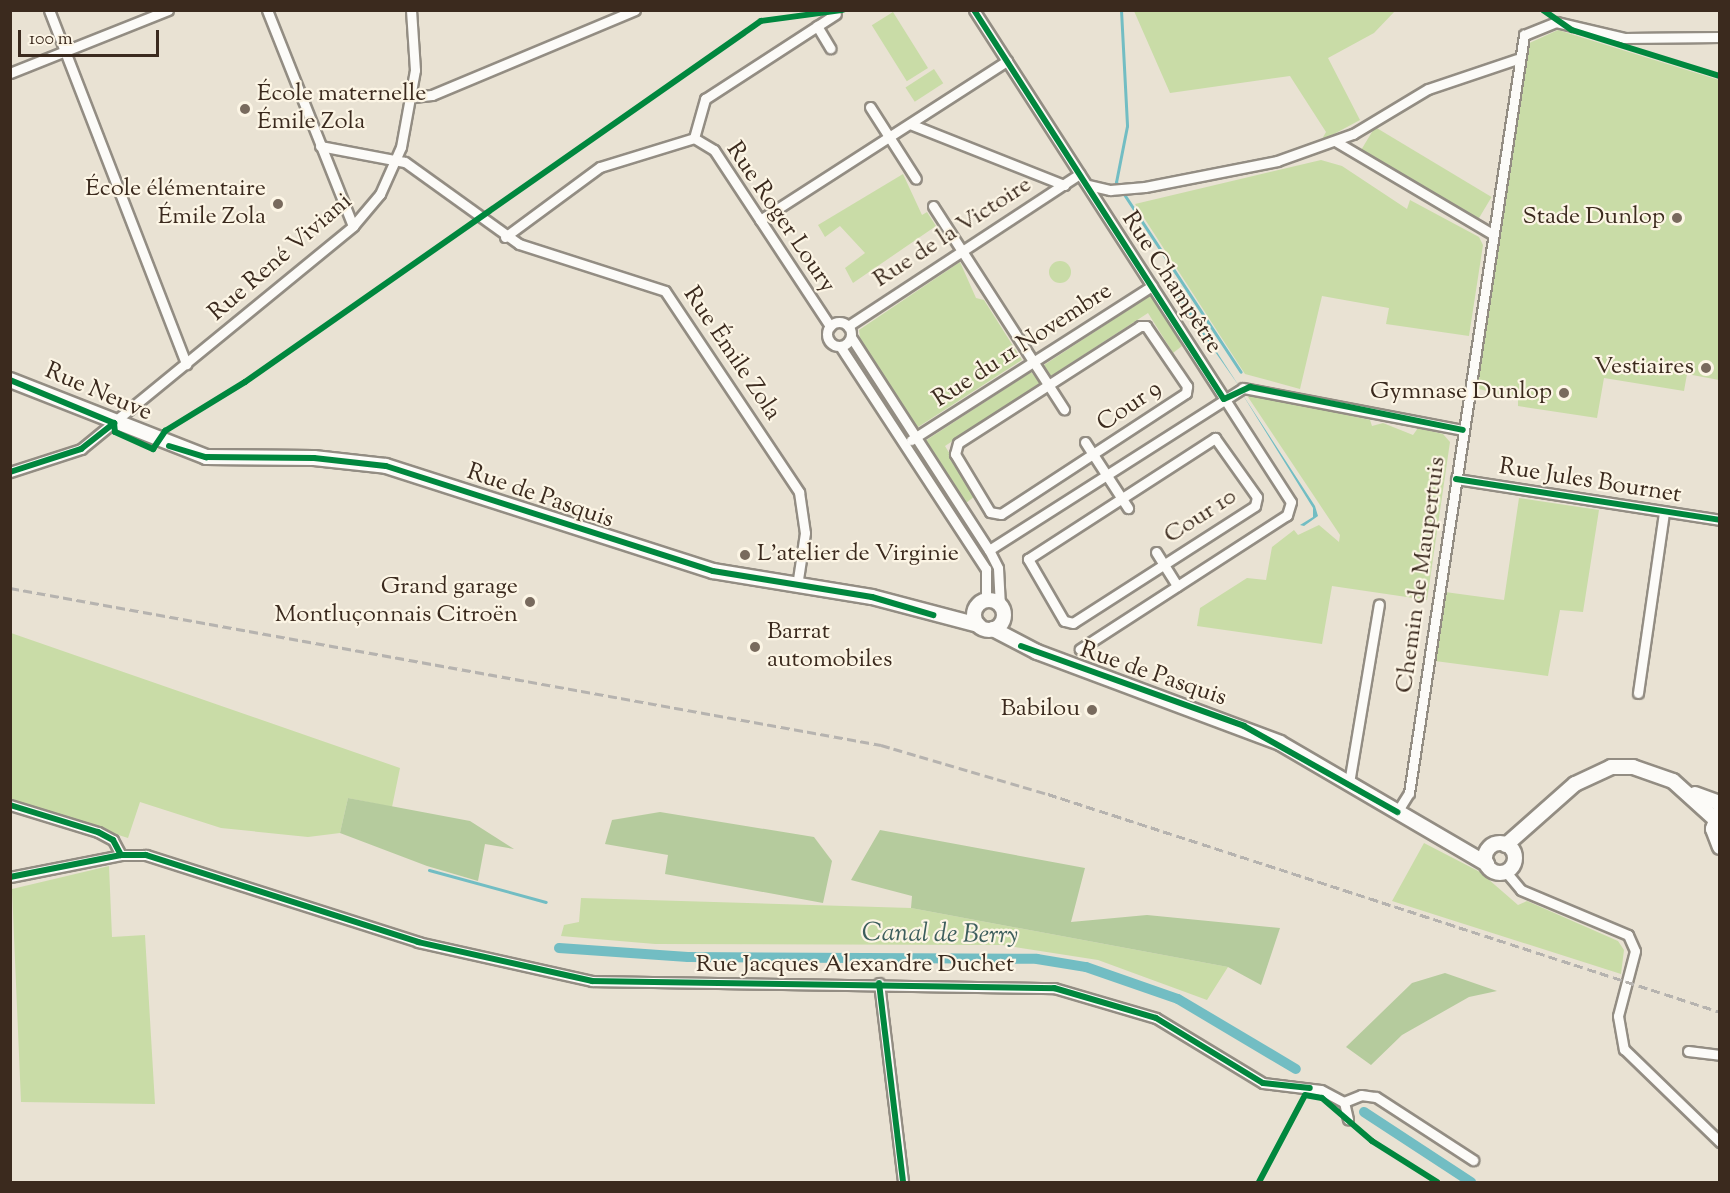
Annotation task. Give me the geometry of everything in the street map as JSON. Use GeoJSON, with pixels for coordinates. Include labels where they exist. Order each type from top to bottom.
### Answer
{"type":"FeatureCollection","features":[{"type":"Feature","properties":{"kind":"main road","name":"Rue Neuve"},"geometry":{"type":"LineString","coordinates":[[10,380],[169,446]]}},
{"type":"Feature","properties":{"kind":"main road","name":"Rue de Pasquis"},"geometry":{"type":"LineString","coordinates":[[169,446],[206,457],[314,458],[386,466],[653,554],[978,625],[998,625],[1021,646],[1244,726],[1451,840],[1486,864],[1506,872]]}},
{"type":"Feature","properties":{"kind":"main road","name":"Rue de Pasquis"},"geometry":{"type":"LineString","coordinates":[[933,615],[981,604]]}},
{"type":"Feature","properties":{"kind":"main road"},"geometry":{"type":"LineString","coordinates":[[978,625],[981,604],[1000,605],[998,625]]}},
{"type":"Feature","properties":{"kind":"main road"},"geometry":{"type":"LineString","coordinates":[[1486,864],[1490,848],[1510,848],[1584,777],[1611,767],[1656,773],[1690,792],[1719,803]]}},
{"type":"Feature","properties":{"kind":"main road"},"geometry":{"type":"LineString","coordinates":[[1690,792],[1717,815],[1719,847]]}},
{"type":"Feature","properties":{"kind":"main road","name":"Rue de Pasquis"},"geometry":{"type":"LineString","coordinates":[[1451,840],[1490,848]]}},
{"type":"Feature","properties":{"kind":"main road"},"geometry":{"type":"LineString","coordinates":[[1506,872],[1513,866],[1510,848]]}},
{"type":"Feature","properties":{"kind":"street"},"geometry":{"type":"LineString","coordinates":[[49,10],[186,364]]}},
{"type":"Feature","properties":{"kind":"street"},"geometry":{"type":"LineString","coordinates":[[10,73],[168,10]]}},
{"type":"Feature","properties":{"kind":"street"},"geometry":{"type":"LineString","coordinates":[[267,10],[353,226]]}},
{"type":"Feature","properties":{"kind":"street","name":"Rue René Viviani"},"geometry":{"type":"LineString","coordinates":[[10,472],[81,448],[353,226],[380,194],[397,160],[413,97],[411,10]]}},
{"type":"Feature","properties":{"kind":"street"},"geometry":{"type":"LineString","coordinates":[[413,97],[432,95],[635,10]]}},
{"type":"Feature","properties":{"kind":"street","name":"Rue Champêtre"},"geometry":{"type":"LineString","coordinates":[[974,10],[1224,399],[1291,509],[1177,586]]}},
{"type":"Feature","properties":{"kind":"street"},"geometry":{"type":"LineString","coordinates":[[694,138],[705,99],[836,14]]}},
{"type":"Feature","properties":{"kind":"street","name":"Chemin de Maupertuis"},"geometry":{"type":"LineString","coordinates":[[1397,812],[1409,793],[1516,59],[1524,35],[1545,23],[1634,38],[1719,37]]}},
{"type":"Feature","properties":{"kind":"street"},"geometry":{"type":"LineString","coordinates":[[817,26],[830,48]]}},
{"type":"Feature","properties":{"kind":"street"},"geometry":{"type":"LineString","coordinates":[[1088,185],[1117,189],[1267,163],[1335,141],[1428,89],[1516,59]]}},
{"type":"Feature","properties":{"kind":"street"},"geometry":{"type":"LineString","coordinates":[[760,220],[1007,61]]}},
{"type":"Feature","properties":{"kind":"street"},"geometry":{"type":"LineString","coordinates":[[870,107],[916,179]]}},
{"type":"Feature","properties":{"kind":"street"},"geometry":{"type":"LineString","coordinates":[[910,124],[1064,184]]}},
{"type":"Feature","properties":{"kind":"street","name":"Rue Roger Loury"},"geometry":{"type":"LineString","coordinates":[[505,237],[600,166],[694,138],[714,150],[830,326],[828,337],[840,346],[989,550],[998,568],[1000,605]]}},
{"type":"Feature","properties":{"kind":"street"},"geometry":{"type":"LineString","coordinates":[[1335,141],[1492,234]]}},
{"type":"Feature","properties":{"kind":"street"},"geometry":{"type":"LineString","coordinates":[[320,146],[397,160]]}},
{"type":"Feature","properties":{"kind":"street","name":"Rue Émile Zola"},"geometry":{"type":"LineString","coordinates":[[397,160],[505,237],[531,250],[641,280],[665,291],[679,307],[799,492],[805,533],[796,586]]}},
{"type":"Feature","properties":{"kind":"street","name":"Rue de la Victoire"},"geometry":{"type":"LineString","coordinates":[[849,326],[1080,174]]}},
{"type":"Feature","properties":{"kind":"street"},"geometry":{"type":"LineString","coordinates":[[933,206],[1064,409]]}},
{"type":"Feature","properties":{"kind":"street","name":"Rue du 11 Novembre"},"geometry":{"type":"LineString","coordinates":[[910,441],[1152,286]]}},
{"type":"Feature","properties":{"kind":"street","name":"Cour 9"},"geometry":{"type":"LineString","coordinates":[[1143,325],[1187,386],[1186,393],[1094,454],[996,515],[970,483],[955,454],[958,443],[1143,325]]}},
{"type":"Feature","properties":{"kind":"street","name":"Rue Roger Loury"},"geometry":{"type":"LineString","coordinates":[[830,326],[849,326],[851,337],[986,569],[981,604]]}},
{"type":"Feature","properties":{"kind":"street"},"geometry":{"type":"LineString","coordinates":[[840,346],[851,337]]}},
{"type":"Feature","properties":{"kind":"street"},"geometry":{"type":"LineString","coordinates":[[989,550],[1224,399],[1250,387],[1463,430]]}},
{"type":"Feature","properties":{"kind":"street","name":"Cour 10"},"geometry":{"type":"LineString","coordinates":[[1215,438],[1257,497],[1255,506],[1073,623],[1058,611],[1028,558],[1121,498],[1215,438]]}},
{"type":"Feature","properties":{"kind":"street"},"geometry":{"type":"LineString","coordinates":[[1085,442],[1128,508]]}},
{"type":"Feature","properties":{"kind":"street","name":"Rue Jules Bournet"},"geometry":{"type":"LineString","coordinates":[[1456,478],[1719,520]]}},
{"type":"Feature","properties":{"kind":"street"},"geometry":{"type":"LineString","coordinates":[[1638,693],[1664,512]]}},
{"type":"Feature","properties":{"kind":"street"},"geometry":{"type":"LineString","coordinates":[[1080,649],[1177,586],[1156,552]]}},
{"type":"Feature","properties":{"kind":"street"},"geometry":{"type":"LineString","coordinates":[[1349,783],[1379,604]]}},
{"type":"Feature","properties":{"kind":"street"},"geometry":{"type":"LineString","coordinates":[[10,805],[98,832],[113,840],[121,855],[10,877]]}},
{"type":"Feature","properties":{"kind":"street","name":"Rue Jacques Alexandre Duchet"},"geometry":{"type":"LineString","coordinates":[[121,855],[162,859],[418,942],[592,981],[1024,985],[1080,993],[1179,1029],[1263,1083],[1310,1088],[1344,1102]]}},
{"type":"Feature","properties":{"kind":"street"},"geometry":{"type":"LineString","coordinates":[[1506,872],[1521,890],[1628,935],[1635,951],[1618,1016],[1624,1049],[1719,1142]]}},
{"type":"Feature","properties":{"kind":"street"},"geometry":{"type":"LineString","coordinates":[[879,984],[903,1182]]}},
{"type":"Feature","properties":{"kind":"street"},"geometry":{"type":"LineString","coordinates":[[1688,1051],[1719,1055]]}},
{"type":"Feature","properties":{"kind":"street"},"geometry":{"type":"LineString","coordinates":[[1348,1120],[1344,1102],[1361,1095],[1377,1097],[1473,1161]]}},
{"type":"Feature","properties":{"kind":"green space"},"geometry":{"type":"Polygon","coordinates":[[[1134,10],[1395,11],[1374,33],[1328,58],[1360,120],[1321,141],[1326,132],[1290,76],[1170,93],[1134,10]]]}},
{"type":"Feature","properties":{"kind":"green space"},"geometry":{"type":"Polygon","coordinates":[[[893,12],[928,68],[907,81],[872,25],[893,12]]]}},
{"type":"Feature","properties":{"kind":"green space"},"geometry":{"type":"Polygon","coordinates":[[[1558,30],[1719,80],[1719,380],[1687,374],[1684,391],[1604,378],[1597,418],[1518,406],[1518,400],[1476,388],[1525,45],[1558,30]]]}},
{"type":"Feature","properties":{"kind":"green space"},"geometry":{"type":"Polygon","coordinates":[[[934,69],[943,83],[915,102],[905,88],[934,69]]]}},
{"type":"Feature","properties":{"kind":"green space"},"geometry":{"type":"Polygon","coordinates":[[[1375,127],[1492,197],[1477,222],[1360,152],[1375,127]]]}},
{"type":"Feature","properties":{"kind":"green space"},"geometry":{"type":"Polygon","coordinates":[[[1321,160],[1342,166],[1407,209],[1410,200],[1479,237],[1483,245],[1469,336],[1386,324],[1389,308],[1322,296],[1300,389],[1245,374],[1135,204],[1321,160]]]}},
{"type":"Feature","properties":{"kind":"green space"},"geometry":{"type":"Polygon","coordinates":[[[903,174],[922,215],[927,212],[936,226],[853,283],[845,268],[865,253],[840,226],[825,237],[818,225],[903,174]]]}},
{"type":"Feature","properties":{"kind":"green space"},"geometry":{"type":"Polygon","coordinates":[[[1060,261],[1068,264],[1071,272],[1068,280],[1060,283],[1052,280],[1049,272],[1052,264],[1060,261]]]}},
{"type":"Feature","properties":{"kind":"green space"},"geometry":{"type":"Polygon","coordinates":[[[960,262],[976,298],[984,300],[1022,360],[915,429],[861,346],[859,330],[960,262]]]}},
{"type":"Feature","properties":{"kind":"green space"},"geometry":{"type":"Polygon","coordinates":[[[1151,295],[1182,346],[1173,353],[1148,313],[1051,376],[1044,365],[1151,295]]]}},
{"type":"Feature","properties":{"kind":"green space"},"geometry":{"type":"Polygon","coordinates":[[[1031,372],[1040,383],[945,446],[975,496],[966,503],[925,441],[1031,372]]]}},
{"type":"Feature","properties":{"kind":"green space"},"geometry":{"type":"Polygon","coordinates":[[[1252,394],[1370,420],[1372,426],[1383,423],[1413,435],[1418,428],[1443,434],[1450,442],[1427,600],[1332,586],[1322,644],[1197,626],[1200,608],[1247,578],[1266,580],[1272,547],[1294,530],[1298,535],[1319,525],[1339,542],[1340,535],[1248,397],[1252,394]]]}},
{"type":"Feature","properties":{"kind":"green space"},"geometry":{"type":"Polygon","coordinates":[[[1519,498],[1599,510],[1583,612],[1560,610],[1548,676],[1435,661],[1445,592],[1504,600],[1519,498]]]}},
{"type":"Feature","properties":{"kind":"green space"},"geometry":{"type":"Polygon","coordinates":[[[11,633],[400,768],[392,807],[348,798],[340,833],[308,837],[221,828],[140,802],[128,838],[11,801],[11,633]]]}},
{"type":"Feature","properties":{"kind":"green space"},"geometry":{"type":"Polygon","coordinates":[[[348,798],[470,821],[514,849],[485,844],[478,881],[427,866],[340,833],[348,798]]]}},
{"type":"Feature","properties":{"kind":"green space"},"geometry":{"type":"Polygon","coordinates":[[[660,812],[814,837],[832,861],[823,903],[665,874],[668,855],[605,844],[612,820],[660,812]]]}},
{"type":"Feature","properties":{"kind":"green space"},"geometry":{"type":"Polygon","coordinates":[[[880,830],[1085,868],[1071,922],[1147,915],[1280,928],[1261,985],[1228,967],[911,908],[912,896],[851,880],[880,830]]]}},
{"type":"Feature","properties":{"kind":"green space"},"geometry":{"type":"Polygon","coordinates":[[[1424,843],[1480,872],[1518,905],[1527,901],[1618,941],[1624,950],[1621,974],[1392,901],[1424,843]]]}},
{"type":"Feature","properties":{"kind":"green space"},"geometry":{"type":"Polygon","coordinates":[[[109,866],[112,937],[145,935],[155,1104],[21,1102],[12,889],[109,866]]]}},
{"type":"Feature","properties":{"kind":"green space"},"geometry":{"type":"Polygon","coordinates":[[[581,898],[911,908],[1228,967],[1207,1000],[1098,960],[1002,945],[655,944],[561,936],[564,925],[579,922],[581,898]]]}},
{"type":"Feature","properties":{"kind":"green space"},"geometry":{"type":"Polygon","coordinates":[[[1445,973],[1497,991],[1469,997],[1402,1035],[1371,1065],[1346,1047],[1412,983],[1445,973]]]}},
{"type":"Feature","properties":{"kind":"water"},"geometry":{"type":"Polygon","coordinates":[[[1179,294],[1239,386],[1176,296],[1179,294]]]}},
{"type":"Feature","properties":{"kind":"water"},"geometry":{"type":"Polygon","coordinates":[[[1241,392],[1315,506],[1318,516],[1304,526],[1300,525],[1313,517],[1313,508],[1241,392]]]}},
{"type":"Feature","properties":{"kind":"waterway"},"geometry":{"type":"LineString","coordinates":[[1121,10],[1127,126],[1116,182],[1241,372]]}},
{"type":"Feature","properties":{"kind":"waterway"},"geometry":{"type":"LineString","coordinates":[[429,870],[546,902]]}},
{"type":"Feature","properties":{"kind":"waterway","name":"Canal de Berry"},"geometry":{"type":"LineString","coordinates":[[559,948],[688,957],[1037,959],[1086,967],[1178,999],[1296,1069]]}},
{"type":"Feature","properties":{"kind":"waterway","name":"Canal de Berry"},"geometry":{"type":"LineString","coordinates":[[1364,1112],[1471,1182]]}},
{"type":"Feature","properties":{"kind":"railway"},"geometry":{"type":"LineString","coordinates":[[10,588],[881,745],[1048,794],[1720,1012]]}},
{"type":"Feature","properties":{"kind":"cycle path"},"geometry":{"type":"LineString","coordinates":[[114,423],[115,432],[153,449],[165,431],[245,382],[761,21],[842,10]]}},
{"type":"Feature","properties":{"kind":"cycle path"},"geometry":{"type":"LineString","coordinates":[[974,10],[1224,399],[1250,387],[1463,430]]}},
{"type":"Feature","properties":{"kind":"cycle path"},"geometry":{"type":"LineString","coordinates":[[1543,10],[1572,30],[1720,76]]}},
{"type":"Feature","properties":{"kind":"cycle path"},"geometry":{"type":"LineString","coordinates":[[10,380],[114,423]]}},
{"type":"Feature","properties":{"kind":"cycle path"},"geometry":{"type":"LineString","coordinates":[[10,472],[81,449],[114,423]]}},
{"type":"Feature","properties":{"kind":"cycle path"},"geometry":{"type":"LineString","coordinates":[[169,446],[206,457],[314,458],[386,466],[713,571],[872,597],[933,615]]}},
{"type":"Feature","properties":{"kind":"cycle path"},"geometry":{"type":"LineString","coordinates":[[1456,479],[1720,520]]}},
{"type":"Feature","properties":{"kind":"cycle path"},"geometry":{"type":"LineString","coordinates":[[1021,646],[1244,726],[1397,812]]}},
{"type":"Feature","properties":{"kind":"cycle path"},"geometry":{"type":"LineString","coordinates":[[10,805],[98,832],[113,840],[121,855]]}},
{"type":"Feature","properties":{"kind":"cycle path"},"geometry":{"type":"LineString","coordinates":[[10,877],[121,855],[146,855],[418,942],[592,981],[1054,988],[1156,1018],[1263,1083],[1310,1088]]}},
{"type":"Feature","properties":{"kind":"cycle path"},"geometry":{"type":"LineString","coordinates":[[879,983],[903,1182]]}},
{"type":"Feature","properties":{"kind":"cycle path"},"geometry":{"type":"LineString","coordinates":[[1259,1182],[1305,1095],[1322,1098],[1372,1141],[1437,1182]]}},
{"type":"Feature","properties":{"kind":"place","name":"École maternelle Émile Zola"},"geometry":{"type":"Point","coordinates":[245,109]}},
{"type":"Feature","properties":{"kind":"place","name":"École élémentaire Émile Zola"},"geometry":{"type":"Point","coordinates":[278,204]}},
{"type":"Feature","properties":{"kind":"place","name":"Stade Dunlop"},"geometry":{"type":"Point","coordinates":[1677,218]}},
{"type":"Feature","properties":{"kind":"place","name":"Vestiaires"},"geometry":{"type":"Point","coordinates":[1706,368]}},
{"type":"Feature","properties":{"kind":"place","name":"Gymnase Dunlop"},"geometry":{"type":"Point","coordinates":[1564,393]}},
{"type":"Feature","properties":{"kind":"place","name":"L'atelier de Virginie"},"geometry":{"type":"Point","coordinates":[745,555]}},
{"type":"Feature","properties":{"kind":"place","name":"Grand garage Montluçonnais Citroën"},"geometry":{"type":"Point","coordinates":[530,602]}},
{"type":"Feature","properties":{"kind":"place","name":"Barrat automobiles"},"geometry":{"type":"Point","coordinates":[755,647]}},
{"type":"Feature","properties":{"kind":"place","name":"Babilou"},"geometry":{"type":"Point","coordinates":[1092,710]}}]}
